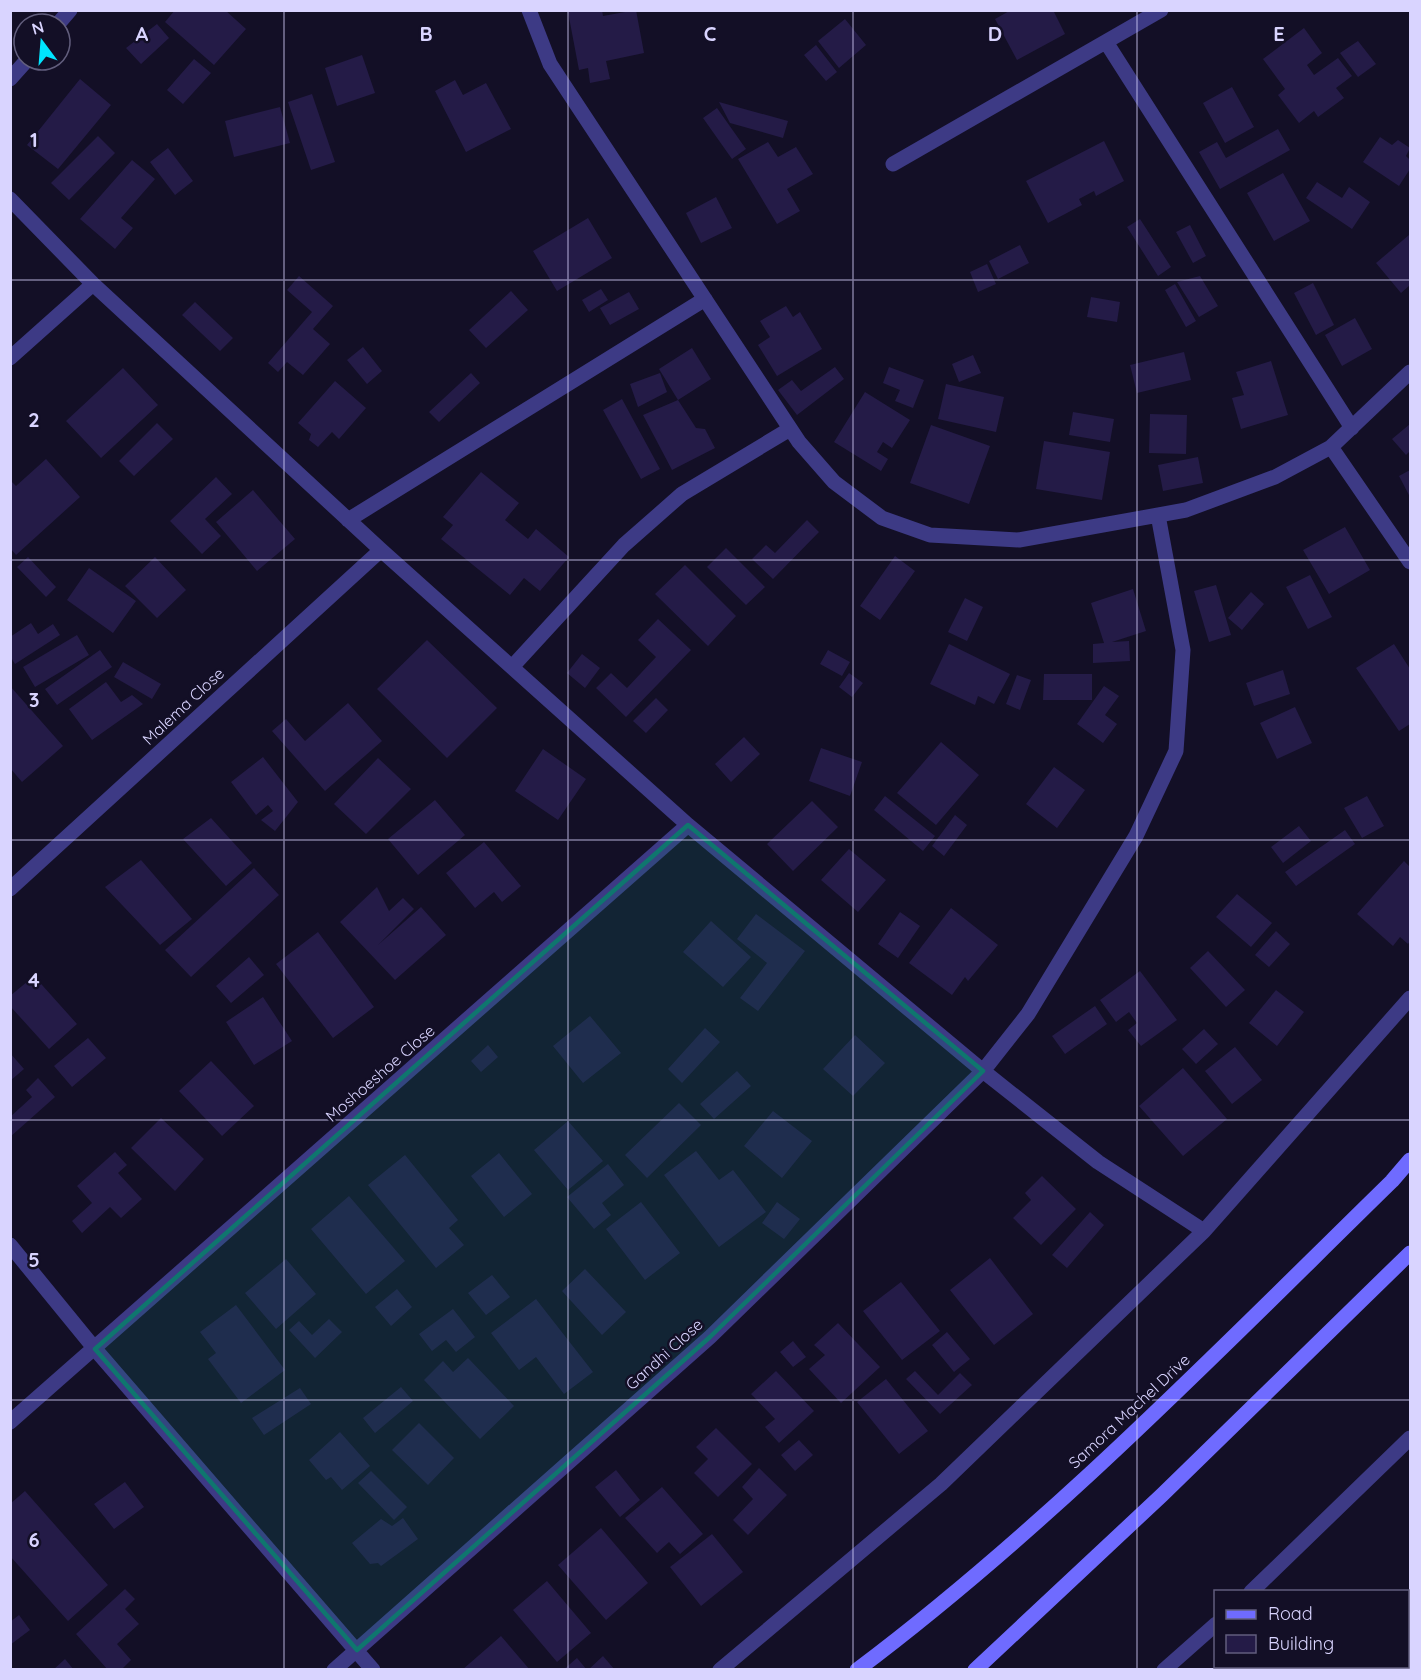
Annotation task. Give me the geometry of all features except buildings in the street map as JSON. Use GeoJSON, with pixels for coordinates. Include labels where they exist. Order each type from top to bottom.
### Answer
{"type":"FeatureCollection","features":[{"type":"Feature","properties":{"kind":"main road","name":"Samora Machel Drive"},"geometry":{"type":"LineString","coordinates":[[857,1670],[928,1616],[1129,1438],[1392,1181],[1410,1160]]}},
{"type":"Feature","properties":{"kind":"main road"},"geometry":{"type":"LineString","coordinates":[[975,1670],[1162,1495],[1410,1253]]}},
{"type":"Feature","properties":{"kind":"street"},"geometry":{"type":"LineString","coordinates":[[529,10],[550,64],[790,429],[834,482],[882,518],[930,535],[1019,540],[1186,510],[1275,477],[1331,447],[1410,372]]}},
{"type":"Feature","properties":{"kind":"street"},"geometry":{"type":"LineString","coordinates":[[892,164],[1161,10]]}},
{"type":"Feature","properties":{"kind":"street"},"geometry":{"type":"LineString","coordinates":[[1106,42],[1352,428]]}},
{"type":"Feature","properties":{"kind":"street"},"geometry":{"type":"LineString","coordinates":[[10,199],[93,284],[348,520],[688,825],[983,1071],[1098,1162],[1204,1231]]}},
{"type":"Feature","properties":{"kind":"street"},"geometry":{"type":"LineString","coordinates":[[10,358],[93,284]]}},
{"type":"Feature","properties":{"kind":"street"},"geometry":{"type":"LineString","coordinates":[[348,520],[705,299]]}},
{"type":"Feature","properties":{"kind":"street"},"geometry":{"type":"LineString","coordinates":[[513,667],[624,545],[682,494],[790,429]]}},
{"type":"Feature","properties":{"kind":"street"},"geometry":{"type":"LineString","coordinates":[[1331,447],[1410,562]]}},
{"type":"Feature","properties":{"kind":"street","name":"Gandhi Close"},"geometry":{"type":"LineString","coordinates":[[334,1670],[710,1337],[983,1071],[1028,1014],[1136,836],[1176,751],[1183,650],[1158,514]]}},
{"type":"Feature","properties":{"kind":"street","name":"Malema Close"},"geometry":{"type":"LineString","coordinates":[[10,889],[381,550]]}},
{"type":"Feature","properties":{"kind":"street","name":"Moshoeshoe Close"},"geometry":{"type":"LineString","coordinates":[[10,1422],[688,825]]}},
{"type":"Feature","properties":{"kind":"street"},"geometry":{"type":"LineString","coordinates":[[720,1670],[941,1484],[1204,1231],[1410,998]]}},
{"type":"Feature","properties":{"kind":"street"},"geometry":{"type":"LineString","coordinates":[[10,1245],[95,1348],[373,1670]]}},
{"type":"Feature","properties":{"kind":"street"},"geometry":{"type":"LineString","coordinates":[[1253,1590],[1410,1438]]}},
{"type":"Feature","properties":{"kind":"street"},"geometry":{"type":"LineString","coordinates":[[1164,1670],[1214,1625]]}},
{"type":"Feature","properties":{"kind":"highlighted area"},"geometry":{"type":"Polygon","coordinates":[[[688,825],[983,1071],[710,1337],[357,1650],[95,1349],[688,825]]]}}]}
